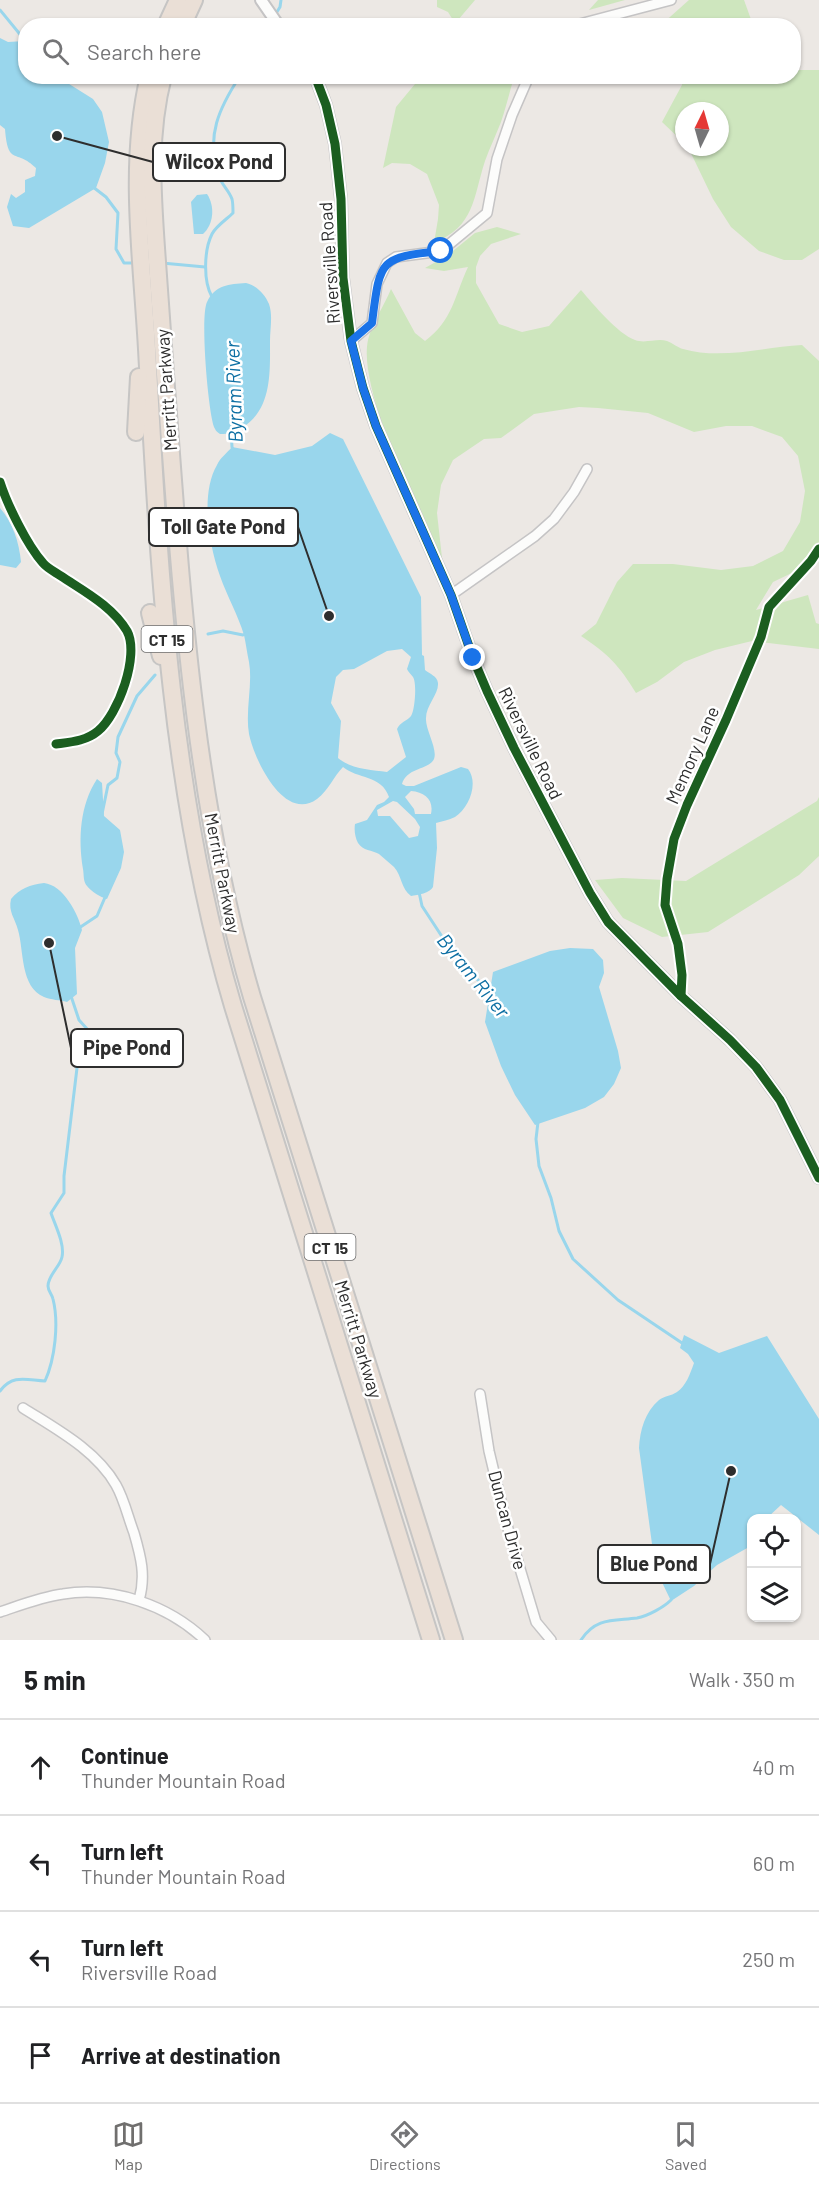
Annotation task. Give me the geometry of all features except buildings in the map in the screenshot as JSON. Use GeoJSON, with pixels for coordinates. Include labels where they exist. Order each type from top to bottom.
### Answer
{"type":"FeatureCollection","features":[{"type":"Feature","properties":{"kind":"highway"},"geometry":{"type":"LineString","coordinates":[[170,18],[178,0]]}},
{"type":"Feature","properties":{"kind":"highway"},"geometry":{"type":"LineString","coordinates":[[186,18],[194,0]]}},
{"type":"Feature","properties":{"kind":"highway","name":"Merritt Parkway"},"geometry":{"type":"LineString","coordinates":[[148,84],[140,124],[137,159],[148,238]]}},
{"type":"Feature","properties":{"kind":"highway","name":"Merritt Parkway"},"geometry":{"type":"LineString","coordinates":[[161,84],[152,150],[148,238],[162,578],[176,710],[197,859],[221,965],[431,1640]]}},
{"type":"Feature","properties":{"kind":"highway"},"geometry":{"type":"LineString","coordinates":[[136,432],[149,286]]}},
{"type":"Feature","properties":{"kind":"highway","name":"Merritt Parkway"},"geometry":{"type":"LineString","coordinates":[[149,286],[208,801],[230,916],[252,997],[454,1640]]}},
{"type":"Feature","properties":{"kind":"highway"},"geometry":{"type":"LineString","coordinates":[[150,613],[176,710]]}},
{"type":"Feature","properties":{"kind":"street"},"geometry":{"type":"LineString","coordinates":[[602,18],[671,0]]}},
{"type":"Feature","properties":{"kind":"street"},"geometry":{"type":"LineString","coordinates":[[264,4],[274,18]]}},
{"type":"Feature","properties":{"kind":"street","name":"Riversville Road"},"geometry":{"type":"LineString","coordinates":[[318,84],[327,105],[335,144],[341,199],[343,278],[351,341],[363,388],[376,426],[451,595],[473,658],[514,748],[590,893],[608,922],[756,1067],[780,1100],[818,1172]]}},
{"type":"Feature","properties":{"kind":"street"},"geometry":{"type":"LineString","coordinates":[[351,341],[372,323],[377,284],[387,263],[396,257],[441,251],[487,213],[497,159],[526,84]]}},
{"type":"Feature","properties":{"kind":"street"},"geometry":{"type":"LineString","coordinates":[[451,595],[535,536],[554,519],[574,492],[587,469]]}},
{"type":"Feature","properties":{"kind":"street"},"geometry":{"type":"LineString","coordinates":[[0,482],[23,531],[43,563],[115,614],[128,634],[130,659],[125,687],[110,721],[97,733],[80,741],[56,744]]}},
{"type":"Feature","properties":{"kind":"street","name":"Memory Lane"},"geometry":{"type":"LineString","coordinates":[[681,996],[682,975],[678,944],[665,905],[674,840],[687,805],[761,637],[769,607],[819,549]]}},
{"type":"Feature","properties":{"kind":"street","name":"Duncan Drive"},"geometry":{"type":"LineString","coordinates":[[480,1394],[489,1451],[506,1522],[536,1622],[551,1640]]}},
{"type":"Feature","properties":{"kind":"street"},"geometry":{"type":"LineString","coordinates":[[23,1408],[85,1450],[103,1466],[116,1485],[142,1562],[143,1585],[139,1600]]}},
{"type":"Feature","properties":{"kind":"street"},"geometry":{"type":"LineString","coordinates":[[0,1612],[63,1594],[87,1592],[111,1594],[139,1600],[162,1610],[183,1622],[205,1640]]}},
{"type":"Feature","properties":{"kind":"green space"},"geometry":{"type":"Polygon","coordinates":[[[437,0],[475,0],[460,18],[452,18],[448,12],[437,7],[437,0]]]}},
{"type":"Feature","properties":{"kind":"green space"},"geometry":{"type":"Polygon","coordinates":[[[598,0],[625,0],[589,10],[598,0]]]}},
{"type":"Feature","properties":{"kind":"green space"},"geometry":{"type":"Polygon","coordinates":[[[689,0],[744,0],[750,18],[669,18],[689,0]]]}},
{"type":"Feature","properties":{"kind":"green space"},"geometry":{"type":"Polygon","coordinates":[[[801,70],[819,70],[819,249],[802,260],[784,260],[759,251],[731,227],[713,199],[692,156],[729,156],[729,102],[675,102],[675,134],[662,122],[682,84],[801,84],[801,70]]]}},
{"type":"Feature","properties":{"kind":"green space"},"geometry":{"type":"Polygon","coordinates":[[[415,84],[512,84],[470,210],[458,228],[434,243],[439,205],[427,174],[410,164],[392,163],[383,168],[396,107],[415,84]]]}},
{"type":"Feature","properties":{"kind":"green space"},"geometry":{"type":"Polygon","coordinates":[[[497,227],[521,234],[491,244],[480,256],[476,267],[476,283],[499,324],[522,332],[549,326],[581,290],[614,325],[635,340],[663,340],[679,348],[713,353],[802,345],[819,361],[819,560],[773,582],[756,610],[808,595],[816,623],[819,624],[819,649],[752,641],[715,650],[684,662],[657,682],[636,693],[612,661],[581,636],[596,624],[617,582],[633,564],[673,564],[721,570],[753,566],[783,551],[800,522],[805,491],[798,456],[782,437],[752,426],[726,426],[694,432],[648,413],[598,408],[579,407],[534,414],[501,438],[484,439],[453,460],[441,485],[437,513],[443,567],[381,420],[367,362],[368,340],[391,289],[415,333],[425,341],[442,325],[468,267],[444,271],[425,268],[448,255],[475,233],[497,227]]]}},
{"type":"Feature","properties":{"kind":"green space"},"geometry":{"type":"Polygon","coordinates":[[[819,797],[819,856],[799,875],[708,932],[662,937],[623,918],[595,880],[622,878],[686,881],[817,801],[819,797]]]}},
{"type":"Feature","properties":{"kind":"water"},"geometry":{"type":"Polygon","coordinates":[[[0,38],[8,42],[18,41],[18,84],[69,84],[93,99],[102,112],[109,142],[105,163],[96,188],[29,228],[13,226],[7,207],[11,194],[16,198],[25,192],[25,180],[35,176],[36,168],[11,153],[6,141],[5,129],[0,125],[0,38]]]}},
{"type":"Feature","properties":{"kind":"water"},"geometry":{"type":"Polygon","coordinates":[[[207,194],[211,204],[211,220],[203,234],[194,234],[191,202],[197,195],[207,194]]]}},
{"type":"Feature","properties":{"kind":"water"},"geometry":{"type":"Polygon","coordinates":[[[246,283],[260,290],[270,308],[269,378],[264,401],[252,420],[236,431],[220,434],[214,427],[209,402],[205,311],[210,296],[218,289],[228,285],[246,283]]]}},
{"type":"Feature","properties":{"kind":"water"},"geometry":{"type":"Polygon","coordinates":[[[330,433],[343,439],[421,597],[422,655],[425,670],[435,677],[438,683],[426,718],[435,755],[431,763],[408,774],[402,784],[414,786],[461,767],[468,769],[473,781],[471,795],[460,813],[436,823],[437,848],[433,887],[420,894],[411,896],[405,890],[394,867],[379,854],[362,848],[357,841],[355,824],[367,820],[377,805],[389,797],[381,785],[343,767],[317,799],[305,804],[293,802],[282,796],[272,785],[257,758],[249,734],[249,662],[244,635],[212,550],[208,520],[209,490],[218,462],[232,447],[275,455],[312,446],[330,433]],[[402,649],[387,651],[354,669],[343,670],[336,677],[331,703],[341,721],[338,758],[349,765],[387,772],[406,757],[397,729],[411,716],[415,690],[413,677],[407,669],[411,657],[402,649]],[[411,791],[405,797],[415,814],[431,814],[430,801],[424,795],[411,791]],[[393,801],[377,810],[378,816],[390,816],[409,838],[418,836],[420,827],[397,802],[393,801]]]}},
{"type":"Feature","properties":{"kind":"water"},"geometry":{"type":"Polygon","coordinates":[[[0,508],[12,526],[19,547],[21,562],[16,568],[0,565],[0,508]]]}},
{"type":"Feature","properties":{"kind":"water"},"geometry":{"type":"Polygon","coordinates":[[[97,779],[102,783],[104,816],[120,830],[124,852],[121,868],[107,899],[96,894],[86,884],[81,857],[84,811],[97,779]]]}},
{"type":"Feature","properties":{"kind":"water"},"geometry":{"type":"Polygon","coordinates":[[[44,883],[57,889],[69,901],[82,930],[75,948],[77,994],[67,1002],[44,997],[31,985],[24,967],[20,938],[11,911],[11,899],[18,892],[44,883]]]}},
{"type":"Feature","properties":{"kind":"water"},"geometry":{"type":"Polygon","coordinates":[[[570,948],[593,949],[603,960],[604,973],[599,987],[621,1068],[614,1084],[604,1097],[585,1108],[535,1125],[515,1095],[501,1066],[485,1022],[493,972],[550,951],[570,948]]]}},
{"type":"Feature","properties":{"kind":"water"},"geometry":{"type":"Polygon","coordinates":[[[684,1335],[719,1353],[767,1336],[819,1419],[819,1535],[801,1521],[801,1514],[792,1514],[781,1505],[771,1514],[747,1514],[747,1548],[717,1565],[694,1586],[671,1601],[658,1574],[639,1448],[642,1428],[650,1410],[659,1400],[680,1389],[691,1371],[694,1363],[680,1348],[684,1335]]]}},
{"type":"Feature","properties":{"kind":"waterway"},"geometry":{"type":"LineString","coordinates":[[275,15],[281,0]]}},
{"type":"Feature","properties":{"kind":"waterway","name":"Byram River"},"geometry":{"type":"LineString","coordinates":[[0,10],[18,32]]}},
{"type":"Feature","properties":{"kind":"waterway"},"geometry":{"type":"LineString","coordinates":[[212,297],[206,274],[207,248],[214,231],[233,213],[232,199],[219,177],[213,147],[214,135],[221,111],[235,84]]}},
{"type":"Feature","properties":{"kind":"waterway","name":"Byram River"},"geometry":{"type":"LineString","coordinates":[[93,187],[106,197],[118,213],[116,249],[124,263],[135,263]]}},
{"type":"Feature","properties":{"kind":"waterway","name":"Byram River"},"geometry":{"type":"LineString","coordinates":[[162,263],[205,267]]}},
{"type":"Feature","properties":{"kind":"waterway","name":"Byram River"},"geometry":{"type":"LineString","coordinates":[[231,430],[233,450]]}},
{"type":"Feature","properties":{"kind":"waterway"},"geometry":{"type":"LineString","coordinates":[[208,634],[223,631],[243,635],[247,633]]}},
{"type":"Feature","properties":{"kind":"waterway"},"geometry":{"type":"LineString","coordinates":[[102,814],[108,785],[117,778],[120,762],[116,753],[118,737],[137,696],[155,675]]}},
{"type":"Feature","properties":{"kind":"waterway","name":"Byram River"},"geometry":{"type":"LineString","coordinates":[[419,892],[422,906],[456,958],[491,993]]}},
{"type":"Feature","properties":{"kind":"waterway"},"geometry":{"type":"LineString","coordinates":[[79,928],[97,916],[106,895]]}},
{"type":"Feature","properties":{"kind":"waterway"},"geometry":{"type":"LineString","coordinates":[[0,1391],[15,1380],[45,1381],[54,1352],[56,1319],[48,1286],[50,1278],[61,1261],[63,1252],[51,1213],[64,1193],[77,1068],[73,1061],[81,1050],[88,1030],[79,1020],[71,996]]}},
{"type":"Feature","properties":{"kind":"waterway","name":"Byram River"},"geometry":{"type":"LineString","coordinates":[[538,1122],[536,1139],[539,1166],[551,1198],[559,1231],[573,1259],[618,1300],[685,1345]]}},
{"type":"Feature","properties":{"kind":"waterway"},"geometry":{"type":"LineString","coordinates":[[581,1640],[599,1624],[641,1617],[656,1611],[671,1600]]}},
{"type":"Feature","properties":{"kind":"cycle path"},"geometry":{"type":"LineString","coordinates":[[318,84],[326,105],[335,144],[341,199],[343,278],[351,341],[363,388],[376,426],[451,595],[487,691],[514,748],[590,893],[608,922],[756,1067],[780,1100],[819,1178]]}},
{"type":"Feature","properties":{"kind":"cycle path"},"geometry":{"type":"LineString","coordinates":[[0,482],[18,524],[43,563],[114,614],[127,631],[130,642],[131,654],[125,684],[106,723],[88,737],[56,744]]}},
{"type":"Feature","properties":{"kind":"cycle path"},"geometry":{"type":"LineString","coordinates":[[681,996],[682,975],[678,944],[665,905],[674,839],[761,637],[769,607],[819,549]]}},
{"type":"Feature","properties":{"kind":"place","name":"Wilcox Pond"},"geometry":{"type":"Point","coordinates":[57,136]}},
{"type":"Feature","properties":{"kind":"place","name":"Toll Gate Pond"},"geometry":{"type":"Point","coordinates":[329,616]}},
{"type":"Feature","properties":{"kind":"place","name":"Pipe Pond"},"geometry":{"type":"Point","coordinates":[49,943]}},
{"type":"Feature","properties":{"kind":"place","name":"Blue Pond"},"geometry":{"type":"Point","coordinates":[731,1471]}},
{"type":"Feature","properties":{"kind":"route"},"geometry":{"type":"LineString","coordinates":[[441,251],[409,254],[396,257],[387,263],[377,284],[372,323],[351,341],[376,426],[451,595],[473,658]]}}]}
